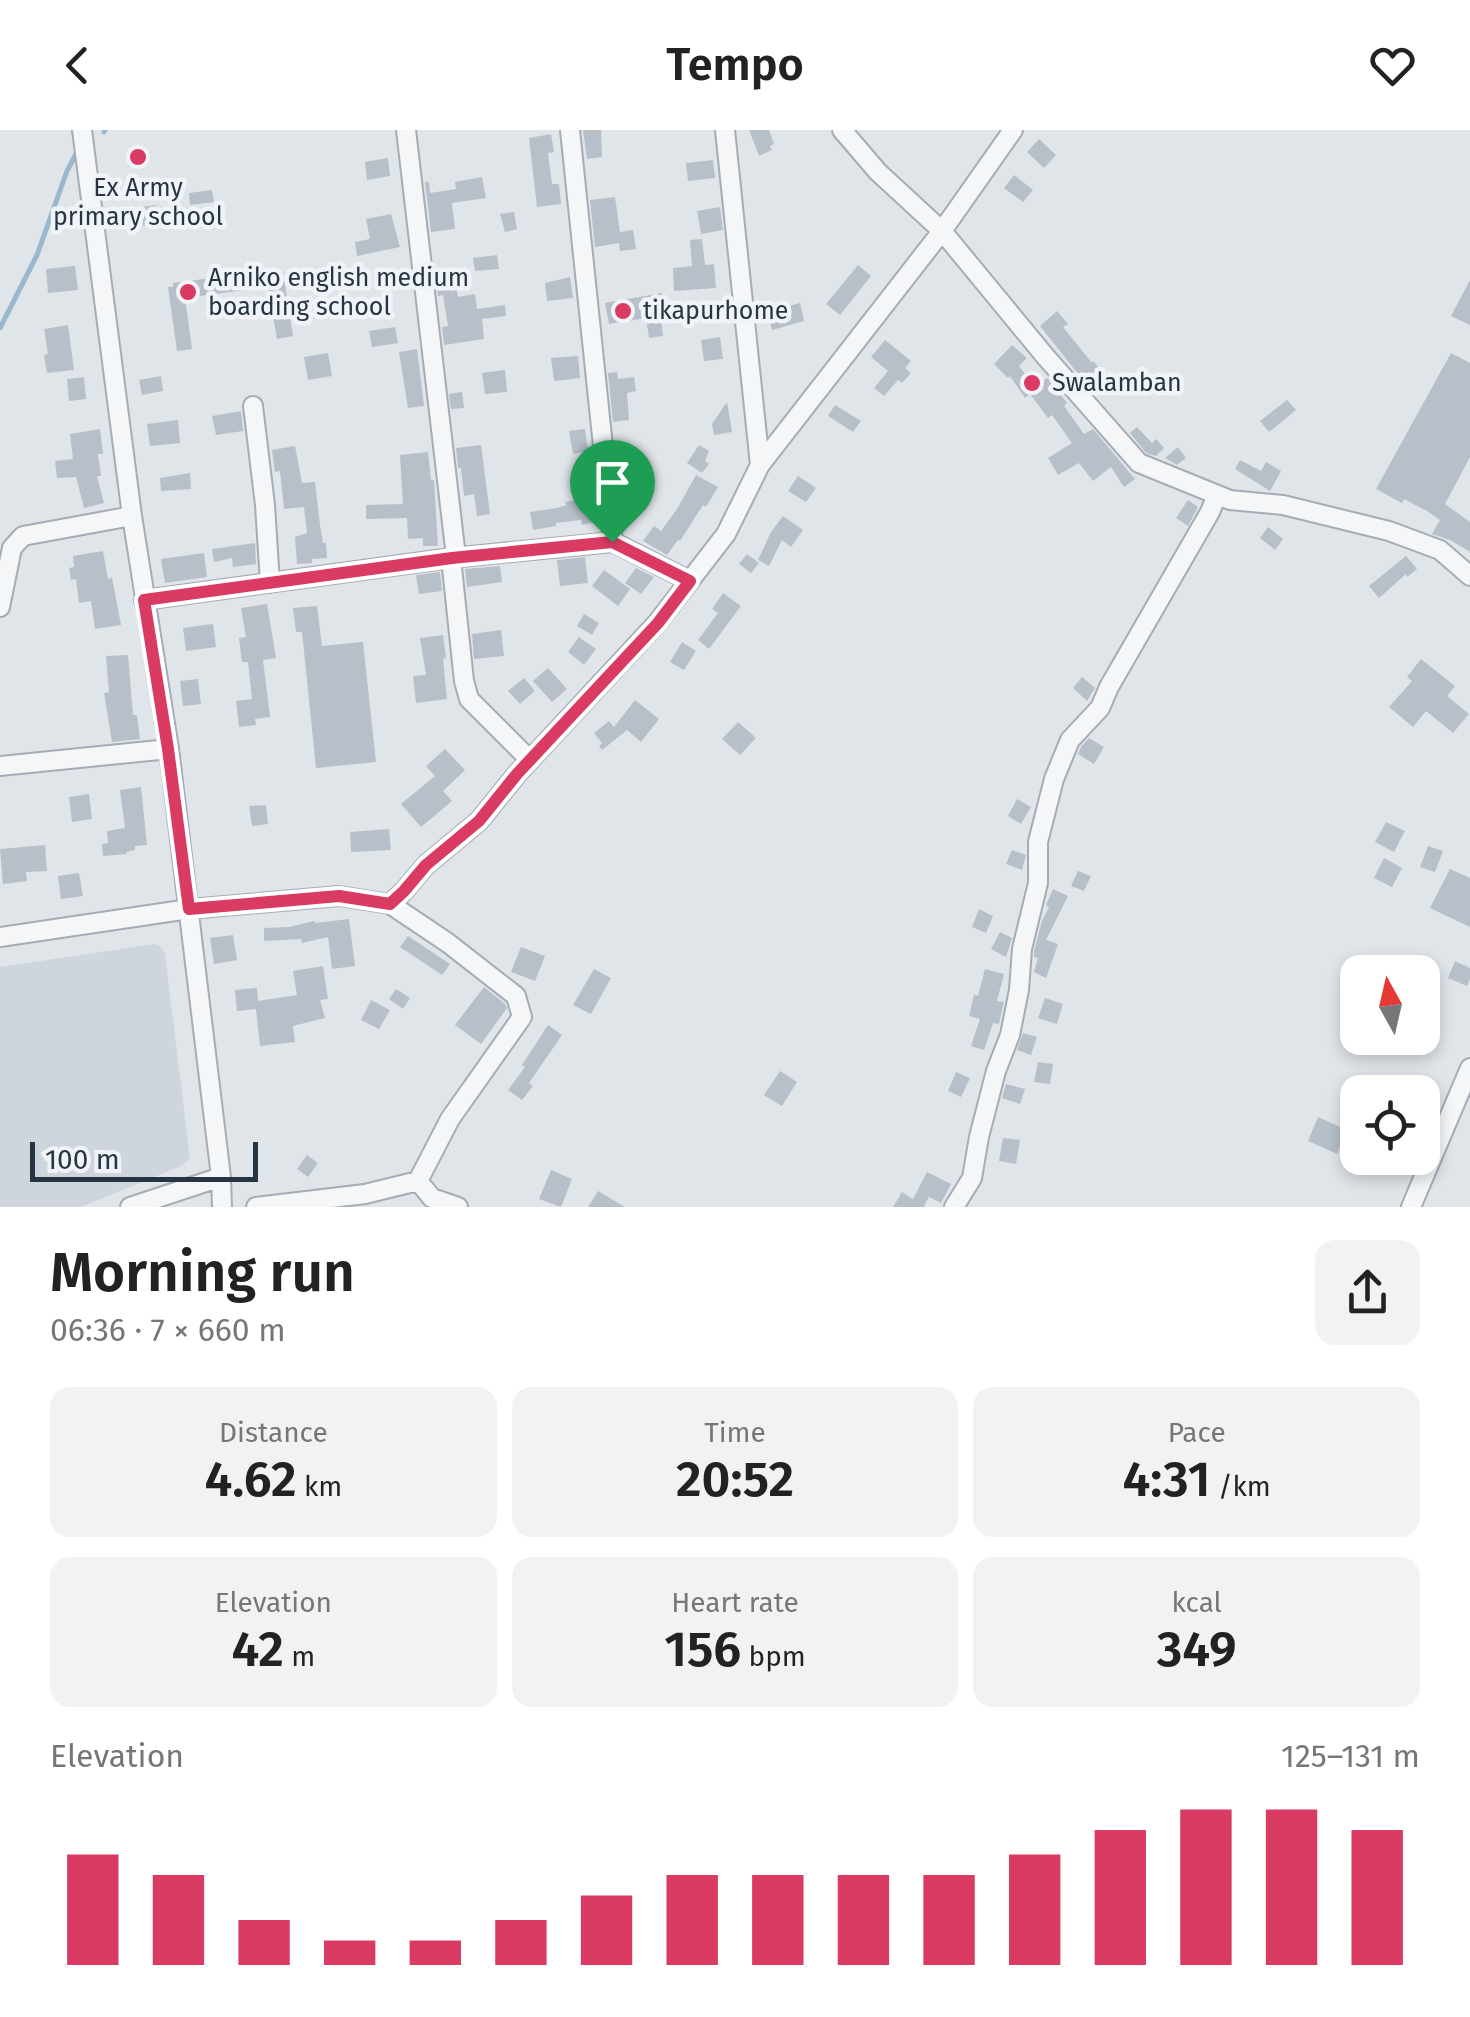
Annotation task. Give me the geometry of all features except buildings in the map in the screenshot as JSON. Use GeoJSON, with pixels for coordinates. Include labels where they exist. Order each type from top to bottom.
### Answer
{"type":"FeatureCollection","features":[{"type":"Feature","properties":{"kind":"street"},"geometry":{"type":"LineString","coordinates":[[82,130],[189,909],[222,1207]]}},
{"type":"Feature","properties":{"kind":"street"},"geometry":{"type":"LineString","coordinates":[[406,130],[464,680],[468,699],[530,760]]}},
{"type":"Feature","properties":{"kind":"street"},"geometry":{"type":"LineString","coordinates":[[570,130],[612,542]]}},
{"type":"Feature","properties":{"kind":"street"},"geometry":{"type":"LineString","coordinates":[[725,130],[760,465]]}},
{"type":"Feature","properties":{"kind":"street"},"geometry":{"type":"LineString","coordinates":[[842,130],[878,172],[942,231],[1139,463],[1230,500],[1283,505],[1389,531],[1440,550],[1470,576]]}},
{"type":"Feature","properties":{"kind":"street"},"geometry":{"type":"LineString","coordinates":[[390,904],[426,865],[479,821],[530,760],[658,623],[726,534],[760,465],[942,231],[1013,130]]}},
{"type":"Feature","properties":{"kind":"street"},"geometry":{"type":"LineString","coordinates":[[253,406],[270,583]]}},
{"type":"Feature","properties":{"kind":"street"},"geometry":{"type":"LineString","coordinates":[[954,1207],[972,1178],[996,1070],[1010,1035],[1022,949],[1038,883],[1038,842],[1054,779],[1070,740],[1100,708],[1217,495]]}},
{"type":"Feature","properties":{"kind":"street"},"geometry":{"type":"LineString","coordinates":[[0,608],[12,548],[23,536],[132,516]]}},
{"type":"Feature","properties":{"kind":"street"},"geometry":{"type":"LineString","coordinates":[[144,600],[454,558],[612,542],[690,581]]}},
{"type":"Feature","properties":{"kind":"street"},"geometry":{"type":"LineString","coordinates":[[0,766],[168,749]]}},
{"type":"Feature","properties":{"kind":"street"},"geometry":{"type":"LineString","coordinates":[[0,936],[189,909],[339,896],[390,904],[516,996],[522,1017],[450,1119],[418,1181],[365,1194],[256,1207]]}},
{"type":"Feature","properties":{"kind":"street"},"geometry":{"type":"LineString","coordinates":[[1410,1207],[1470,1068]]}},
{"type":"Feature","properties":{"kind":"street"},"geometry":{"type":"LineString","coordinates":[[130,1207],[221,1177]]}},
{"type":"Feature","properties":{"kind":"street"},"geometry":{"type":"LineString","coordinates":[[418,1181],[432,1198],[458,1207]]}},
{"type":"Feature","properties":{"kind":"shaded area"},"geometry":{"type":"Polygon","coordinates":[[[155,944],[165,954],[190,1159],[81,1207],[0,1207],[0,967],[155,944]]]}},
{"type":"Feature","properties":{"kind":"waterway"},"geometry":{"type":"LineString","coordinates":[[0,328],[37,255],[77,152]]}},
{"type":"Feature","properties":{"kind":"place","name":"Ex Army primary school"},"geometry":{"type":"Point","coordinates":[138,157]}},
{"type":"Feature","properties":{"kind":"place","name":"Arniko english medium boarding school"},"geometry":{"type":"Point","coordinates":[188,292]}},
{"type":"Feature","properties":{"kind":"place","name":"tikapurhome"},"geometry":{"type":"Point","coordinates":[623,311]}},
{"type":"Feature","properties":{"kind":"place","name":"Swalamban"},"geometry":{"type":"Point","coordinates":[1032,383]}},
{"type":"Feature","properties":{"kind":"route"},"geometry":{"type":"LineString","coordinates":[[612,542],[690,581],[658,623],[517,774],[479,821],[426,865],[390,904],[339,896],[189,909],[144,600],[452,558],[612,542]]}}]}
